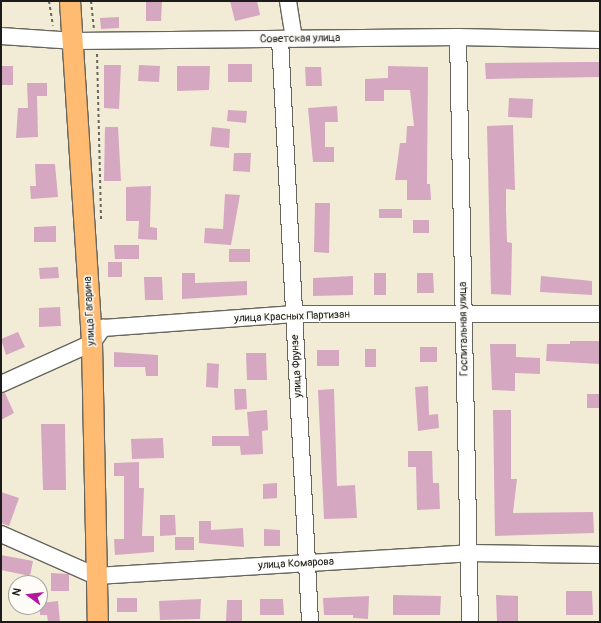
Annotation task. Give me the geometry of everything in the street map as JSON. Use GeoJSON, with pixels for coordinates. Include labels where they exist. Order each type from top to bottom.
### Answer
{"type":"FeatureCollection","features":[{"type":"Feature","properties":{"kind":"main road","name":"улица Гагарина"},"geometry":{"type":"LineString","coordinates":[[70,1],[75,41],[92,343],[98,622]]}},
{"type":"Feature","properties":{"kind":"street","name":"улица Фрунзе"},"geometry":{"type":"LineString","coordinates":[[288,1],[287,39],[294,314],[310,622]]}},
{"type":"Feature","properties":{"kind":"street","name":"Советская улица"},"geometry":{"type":"LineString","coordinates":[[1,36],[54,38],[75,41],[458,37],[600,40]]}},
{"type":"Feature","properties":{"kind":"street","name":"Госпитальная улица"},"geometry":{"type":"LineString","coordinates":[[458,37],[470,622]]}},
{"type":"Feature","properties":{"kind":"street","name":"улица Красных Партизан"},"geometry":{"type":"LineString","coordinates":[[1,384],[92,343],[103,328],[294,314],[600,314]]}},
{"type":"Feature","properties":{"kind":"street","name":"улица Комарова"},"geometry":{"type":"LineString","coordinates":[[1,534],[96,576],[469,553],[600,555]]}},
{"type":"Feature","properties":{"kind":"path"},"geometry":{"type":"LineString","coordinates":[[49,1],[54,38]]}},
{"type":"Feature","properties":{"kind":"building"},"geometry":{"type":"Polygon","coordinates":[[[146,1],[162,1],[161,21],[146,21],[146,1]]]}},
{"type":"Feature","properties":{"kind":"building"},"geometry":{"type":"Polygon","coordinates":[[[230,1],[257,1],[260,15],[235,21],[230,1]]]}},
{"type":"Feature","properties":{"kind":"building"},"geometry":{"type":"Polygon","coordinates":[[[119,17],[119,28],[101,29],[100,18],[119,17]]]}},
{"type":"Feature","properties":{"kind":"building"},"geometry":{"type":"Polygon","coordinates":[[[599,62],[600,77],[486,79],[485,63],[599,62]]]}},
{"type":"Feature","properties":{"kind":"building"},"geometry":{"type":"Polygon","coordinates":[[[228,64],[252,64],[252,82],[228,82],[228,64]]]}},
{"type":"Feature","properties":{"kind":"building"},"geometry":{"type":"Polygon","coordinates":[[[104,65],[121,65],[119,109],[104,108],[104,65]]]}},
{"type":"Feature","properties":{"kind":"building"},"geometry":{"type":"Polygon","coordinates":[[[139,65],[160,66],[159,82],[138,81],[139,65]]]}},
{"type":"Feature","properties":{"kind":"building"},"geometry":{"type":"Polygon","coordinates":[[[1,66],[13,66],[13,85],[1,85],[1,66]]]}},
{"type":"Feature","properties":{"kind":"building"},"geometry":{"type":"Polygon","coordinates":[[[177,66],[210,66],[209,90],[177,91],[177,66]]]}},
{"type":"Feature","properties":{"kind":"building"},"geometry":{"type":"Polygon","coordinates":[[[388,66],[428,67],[427,184],[430,184],[431,200],[407,200],[407,180],[395,180],[400,143],[406,143],[407,126],[414,126],[410,90],[384,90],[384,101],[365,101],[365,79],[388,78],[388,66]]]}},
{"type":"Feature","properties":{"kind":"building"},"geometry":{"type":"Polygon","coordinates":[[[305,67],[321,67],[322,86],[306,86],[305,67]]]}},
{"type":"Feature","properties":{"kind":"building"},"geometry":{"type":"Polygon","coordinates":[[[27,83],[47,83],[47,96],[37,96],[38,137],[16,138],[18,108],[28,108],[27,83]]]}},
{"type":"Feature","properties":{"kind":"building"},"geometry":{"type":"Polygon","coordinates":[[[509,98],[533,99],[532,118],[508,117],[509,98]]]}},
{"type":"Feature","properties":{"kind":"building"},"geometry":{"type":"Polygon","coordinates":[[[337,106],[338,122],[325,122],[325,147],[334,147],[334,162],[313,162],[308,108],[337,106]]]}},
{"type":"Feature","properties":{"kind":"building"},"geometry":{"type":"Polygon","coordinates":[[[228,110],[247,111],[246,123],[227,121],[228,110]]]}},
{"type":"Feature","properties":{"kind":"building"},"geometry":{"type":"Polygon","coordinates":[[[513,125],[515,190],[506,189],[507,242],[512,243],[511,295],[491,294],[487,126],[513,125]]]}},
{"type":"Feature","properties":{"kind":"building"},"geometry":{"type":"Polygon","coordinates":[[[105,127],[118,127],[121,181],[104,181],[105,127]]]}},
{"type":"Feature","properties":{"kind":"building"},"geometry":{"type":"Polygon","coordinates":[[[212,127],[230,129],[229,148],[210,146],[212,127]]]}},
{"type":"Feature","properties":{"kind":"building"},"geometry":{"type":"Polygon","coordinates":[[[234,153],[251,153],[250,172],[233,171],[234,153]]]}},
{"type":"Feature","properties":{"kind":"building"},"geometry":{"type":"Polygon","coordinates":[[[35,164],[55,164],[58,197],[31,199],[30,186],[36,186],[35,164]]]}},
{"type":"Feature","properties":{"kind":"building"},"geometry":{"type":"Polygon","coordinates":[[[151,186],[150,227],[157,228],[157,240],[138,239],[139,221],[126,221],[126,187],[151,186]]]}},
{"type":"Feature","properties":{"kind":"building"},"geometry":{"type":"Polygon","coordinates":[[[225,194],[240,195],[231,245],[204,243],[205,228],[223,229],[225,194]]]}},
{"type":"Feature","properties":{"kind":"building"},"geometry":{"type":"Polygon","coordinates":[[[315,203],[330,203],[329,253],[314,252],[315,203]]]}},
{"type":"Feature","properties":{"kind":"building"},"geometry":{"type":"Polygon","coordinates":[[[379,209],[402,209],[402,218],[379,218],[379,209]]]}},
{"type":"Feature","properties":{"kind":"building"},"geometry":{"type":"Polygon","coordinates":[[[413,220],[429,220],[429,233],[413,233],[413,220]]]}},
{"type":"Feature","properties":{"kind":"building"},"geometry":{"type":"Polygon","coordinates":[[[56,226],[56,242],[34,242],[34,227],[56,226]]]}},
{"type":"Feature","properties":{"kind":"building"},"geometry":{"type":"Polygon","coordinates":[[[114,245],[139,245],[139,259],[115,259],[114,245]]]}},
{"type":"Feature","properties":{"kind":"building"},"geometry":{"type":"Polygon","coordinates":[[[229,249],[250,249],[250,262],[229,262],[229,249]]]}},
{"type":"Feature","properties":{"kind":"building"},"geometry":{"type":"Polygon","coordinates":[[[108,262],[122,262],[122,277],[108,277],[108,262]]]}},
{"type":"Feature","properties":{"kind":"building"},"geometry":{"type":"Polygon","coordinates":[[[58,267],[59,278],[40,279],[39,268],[58,267]]]}},
{"type":"Feature","properties":{"kind":"building"},"geometry":{"type":"Polygon","coordinates":[[[182,273],[195,273],[195,283],[247,281],[247,295],[182,299],[182,273]]]}},
{"type":"Feature","properties":{"kind":"building"},"geometry":{"type":"Polygon","coordinates":[[[374,273],[386,273],[386,295],[374,295],[374,273]]]}},
{"type":"Feature","properties":{"kind":"building"},"geometry":{"type":"Polygon","coordinates":[[[417,273],[433,273],[434,293],[417,293],[417,273]]]}},
{"type":"Feature","properties":{"kind":"building"},"geometry":{"type":"Polygon","coordinates":[[[353,276],[353,295],[313,296],[313,278],[353,276]]]}},
{"type":"Feature","properties":{"kind":"building"},"geometry":{"type":"Polygon","coordinates":[[[541,276],[592,281],[592,295],[540,292],[541,276]]]}},
{"type":"Feature","properties":{"kind":"building"},"geometry":{"type":"Polygon","coordinates":[[[144,277],[162,277],[163,300],[145,300],[144,277]]]}},
{"type":"Feature","properties":{"kind":"building"},"geometry":{"type":"Polygon","coordinates":[[[60,307],[61,326],[39,327],[39,308],[60,307]]]}},
{"type":"Feature","properties":{"kind":"building"},"geometry":{"type":"Polygon","coordinates":[[[18,332],[25,347],[6,355],[1,339],[18,332]]]}},
{"type":"Feature","properties":{"kind":"building"},"geometry":{"type":"Polygon","coordinates":[[[570,341],[600,341],[600,364],[546,361],[547,344],[570,344],[570,341]]]}},
{"type":"Feature","properties":{"kind":"building"},"geometry":{"type":"Polygon","coordinates":[[[490,344],[516,344],[516,357],[540,358],[540,374],[515,373],[515,391],[492,390],[490,344]]]}},
{"type":"Feature","properties":{"kind":"building"},"geometry":{"type":"Polygon","coordinates":[[[420,347],[437,347],[437,362],[420,362],[420,347]]]}},
{"type":"Feature","properties":{"kind":"building"},"geometry":{"type":"Polygon","coordinates":[[[365,349],[376,349],[376,367],[365,367],[365,349]]]}},
{"type":"Feature","properties":{"kind":"building"},"geometry":{"type":"Polygon","coordinates":[[[317,350],[339,350],[339,366],[317,366],[317,350]]]}},
{"type":"Feature","properties":{"kind":"building"},"geometry":{"type":"Polygon","coordinates":[[[114,352],[158,355],[158,376],[146,376],[145,367],[114,367],[114,352]]]}},
{"type":"Feature","properties":{"kind":"building"},"geometry":{"type":"Polygon","coordinates":[[[246,353],[266,353],[267,380],[247,380],[246,353]]]}},
{"type":"Feature","properties":{"kind":"building"},"geometry":{"type":"Polygon","coordinates":[[[207,363],[219,364],[218,388],[206,387],[207,363]]]}},
{"type":"Feature","properties":{"kind":"building"},"geometry":{"type":"Polygon","coordinates":[[[428,386],[429,415],[438,414],[439,428],[418,431],[415,387],[428,386]]]}},
{"type":"Feature","properties":{"kind":"building"},"geometry":{"type":"Polygon","coordinates":[[[234,389],[246,389],[247,409],[235,410],[234,389]]]}},
{"type":"Feature","properties":{"kind":"building"},"geometry":{"type":"Polygon","coordinates":[[[334,389],[337,486],[355,485],[357,518],[324,519],[318,390],[334,389]]]}},
{"type":"Feature","properties":{"kind":"building"},"geometry":{"type":"Polygon","coordinates":[[[1,393],[5,393],[14,413],[1,420],[1,393]]]}},
{"type":"Feature","properties":{"kind":"building"},"geometry":{"type":"Polygon","coordinates":[[[587,394],[600,394],[600,408],[587,408],[587,394]]]}},
{"type":"Feature","properties":{"kind":"building"},"geometry":{"type":"Polygon","coordinates":[[[267,410],[268,430],[262,431],[263,454],[241,455],[240,446],[212,446],[212,436],[249,436],[247,412],[267,410]]]}},
{"type":"Feature","properties":{"kind":"building"},"geometry":{"type":"Polygon","coordinates":[[[493,410],[511,410],[511,479],[517,479],[513,513],[593,512],[594,533],[495,536],[493,410]]]}},
{"type":"Feature","properties":{"kind":"building"},"geometry":{"type":"Polygon","coordinates":[[[41,424],[65,424],[66,490],[43,490],[41,424]]]}},
{"type":"Feature","properties":{"kind":"building"},"geometry":{"type":"Polygon","coordinates":[[[163,438],[164,458],[132,459],[131,439],[163,438]]]}},
{"type":"Feature","properties":{"kind":"building"},"geometry":{"type":"Polygon","coordinates":[[[408,451],[432,451],[433,483],[439,483],[440,509],[417,510],[416,467],[408,467],[408,451]]]}},
{"type":"Feature","properties":{"kind":"building"},"geometry":{"type":"Polygon","coordinates":[[[139,462],[139,488],[144,488],[142,536],[154,536],[154,552],[115,555],[114,539],[124,539],[124,476],[114,476],[114,463],[139,462]]]}},
{"type":"Feature","properties":{"kind":"building"},"geometry":{"type":"Polygon","coordinates":[[[277,483],[277,498],[263,499],[263,484],[277,483]]]}},
{"type":"Feature","properties":{"kind":"building"},"geometry":{"type":"Polygon","coordinates":[[[1,492],[19,498],[9,526],[1,523],[1,492]]]}},
{"type":"Feature","properties":{"kind":"building"},"geometry":{"type":"Polygon","coordinates":[[[160,515],[175,515],[176,535],[160,536],[160,515]]]}},
{"type":"Feature","properties":{"kind":"building"},"geometry":{"type":"Polygon","coordinates":[[[199,521],[211,521],[211,530],[243,528],[244,547],[199,543],[199,521]]]}},
{"type":"Feature","properties":{"kind":"building"},"geometry":{"type":"Polygon","coordinates":[[[264,529],[280,530],[280,546],[264,546],[264,529]]]}},
{"type":"Feature","properties":{"kind":"building"},"geometry":{"type":"Polygon","coordinates":[[[175,537],[194,537],[194,550],[175,550],[175,537]]]}},
{"type":"Feature","properties":{"kind":"building"},"geometry":{"type":"Polygon","coordinates":[[[1,555],[33,561],[30,575],[1,570],[1,555]]]}},
{"type":"Feature","properties":{"kind":"building"},"geometry":{"type":"Polygon","coordinates":[[[51,573],[69,574],[69,591],[51,591],[51,573]]]}},
{"type":"Feature","properties":{"kind":"building"},"geometry":{"type":"Polygon","coordinates":[[[566,591],[592,591],[593,615],[566,615],[566,591]]]}},
{"type":"Feature","properties":{"kind":"building"},"geometry":{"type":"Polygon","coordinates":[[[393,595],[441,596],[440,615],[393,615],[393,595]]]}},
{"type":"Feature","properties":{"kind":"building"},"geometry":{"type":"Polygon","coordinates":[[[496,595],[518,596],[518,622],[497,622],[496,595]]]}},
{"type":"Feature","properties":{"kind":"building"},"geometry":{"type":"Polygon","coordinates":[[[369,596],[368,619],[353,618],[353,615],[324,615],[323,598],[369,596]]]}},
{"type":"Feature","properties":{"kind":"building"},"geometry":{"type":"Polygon","coordinates":[[[117,598],[137,598],[137,612],[117,612],[117,598]]]}},
{"type":"Feature","properties":{"kind":"building"},"geometry":{"type":"Polygon","coordinates":[[[201,599],[200,619],[160,620],[159,601],[201,599]]]}},
{"type":"Feature","properties":{"kind":"building"},"geometry":{"type":"Polygon","coordinates":[[[260,599],[283,599],[284,615],[260,615],[260,599]]]}},
{"type":"Feature","properties":{"kind":"building"},"geometry":{"type":"Polygon","coordinates":[[[227,600],[242,600],[242,622],[226,622],[227,600]]]}},
{"type":"Feature","properties":{"kind":"building"},"geometry":{"type":"Polygon","coordinates":[[[58,601],[60,622],[48,622],[48,602],[58,601]]]}}]}
